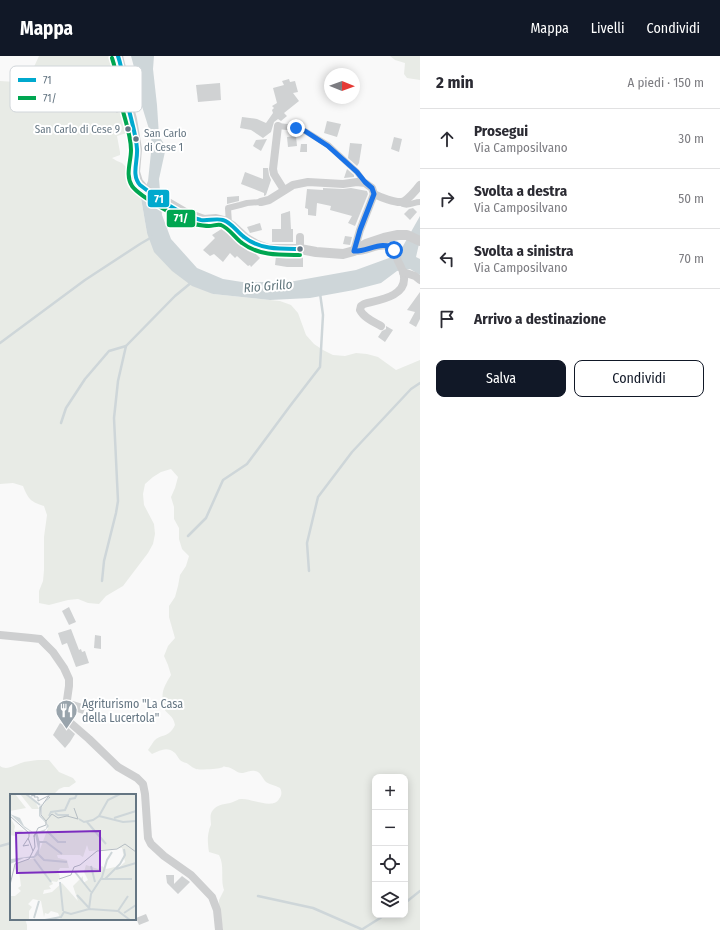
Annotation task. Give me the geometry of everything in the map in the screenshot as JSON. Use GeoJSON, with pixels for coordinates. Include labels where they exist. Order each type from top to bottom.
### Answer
{"type":"FeatureCollection","features":[{"type":"Feature","properties":{"kind":"street"},"geometry":{"type":"LineString","coordinates":[[118,56],[120,66]]}},
{"type":"Feature","properties":{"kind":"street"},"geometry":{"type":"LineString","coordinates":[[130,112],[137,149],[135,172],[138,182],[144,189],[187,214],[204,220],[224,220],[245,238],[268,249],[300,249],[343,254],[354,251],[366,244],[398,235],[407,236],[420,241]]}},
{"type":"Feature","properties":{"kind":"street"},"geometry":{"type":"LineString","coordinates":[[284,190],[274,174],[273,169],[278,126],[296,128],[305,131],[328,146],[357,172],[372,188],[374,194],[360,230],[354,251]]}},
{"type":"Feature","properties":{"kind":"street"},"geometry":{"type":"LineString","coordinates":[[231,225],[228,208],[240,206],[246,202],[261,202],[269,200],[293,185],[308,182],[334,184],[365,182]]}},
{"type":"Feature","properties":{"kind":"street"},"geometry":{"type":"LineString","coordinates":[[400,202],[403,202],[415,192],[420,185]]}},
{"type":"Feature","properties":{"kind":"street"},"geometry":{"type":"LineString","coordinates":[[374,194],[406,205],[414,202],[420,202]]}},
{"type":"Feature","properties":{"kind":"street"},"geometry":{"type":"LineString","coordinates":[[300,237],[300,249]]}},
{"type":"Feature","properties":{"kind":"street"},"geometry":{"type":"LineString","coordinates":[[354,251],[364,251],[383,245],[391,247],[394,250],[403,272],[404,283],[396,294],[364,304],[360,310],[366,317],[381,326]]}},
{"type":"Feature","properties":{"kind":"street"},"geometry":{"type":"LineString","coordinates":[[403,272],[415,276],[420,280]]}},
{"type":"Feature","properties":{"kind":"street"},"geometry":{"type":"LineString","coordinates":[[0,635],[40,639],[53,652],[64,668],[69,679],[65,714],[66,720],[89,739],[118,767],[137,778],[143,784],[148,838],[151,844],[164,856],[191,876],[212,897],[217,910],[219,930]]}},
{"type":"Feature","properties":{"kind":"shaded area"},"geometry":{"type":"Polygon","coordinates":[[[39,56],[115,56],[117,66],[34,66],[39,56]]]}},
{"type":"Feature","properties":{"kind":"shaded area"},"geometry":{"type":"Polygon","coordinates":[[[390,56],[420,56],[420,80],[407,78],[404,74],[405,63],[395,60],[390,56]]]}},
{"type":"Feature","properties":{"kind":"shaded area"},"geometry":{"type":"Polygon","coordinates":[[[0,81],[10,82],[10,112],[126,112],[130,132],[117,136],[120,155],[112,158],[122,163],[126,167],[129,179],[141,198],[147,233],[213,294],[280,301],[291,305],[298,313],[306,335],[314,344],[333,355],[345,356],[356,353],[367,354],[378,357],[396,370],[420,360],[420,930],[223,930],[219,908],[219,900],[224,890],[222,881],[222,863],[219,855],[209,852],[208,847],[211,814],[218,806],[240,799],[272,804],[279,799],[281,792],[280,788],[266,782],[257,772],[252,771],[241,773],[231,768],[224,767],[216,769],[196,769],[181,761],[175,753],[167,749],[152,754],[148,750],[154,741],[170,732],[175,725],[172,717],[163,707],[163,692],[171,675],[164,656],[168,646],[175,638],[169,617],[169,606],[175,597],[180,575],[186,566],[189,556],[182,549],[179,539],[179,528],[174,519],[174,507],[171,497],[178,477],[171,469],[161,472],[145,484],[143,494],[144,505],[154,524],[155,534],[153,544],[123,586],[106,596],[99,604],[88,603],[78,599],[49,605],[39,603],[39,591],[43,581],[44,570],[44,537],[47,515],[44,506],[30,499],[23,486],[13,483],[0,484],[0,81]]]}},
{"type":"Feature","properties":{"kind":"shaded area"},"geometry":{"type":"Polygon","coordinates":[[[49,760],[59,772],[73,778],[76,782],[69,787],[59,789],[54,794],[10,794],[10,920],[25,920],[27,930],[0,930],[0,766],[8,768],[23,762],[49,760]]]}},
{"type":"Feature","properties":{"kind":"water","name":"Rio Grillo"},"geometry":{"type":"Polygon","coordinates":[[[131,56],[154,56],[153,69],[159,136],[166,147],[159,179],[162,215],[171,239],[197,268],[223,279],[242,282],[289,282],[356,270],[400,254],[420,216],[420,241],[416,257],[420,259],[420,275],[410,269],[397,271],[381,283],[354,290],[310,298],[270,300],[213,294],[192,286],[172,271],[154,252],[147,233],[141,198],[148,181],[152,143],[142,106],[142,66],[134,66],[131,56]]]}},
{"type":"Feature","properties":{"kind":"building"},"geometry":{"type":"Polygon","coordinates":[[[289,79],[290,82],[295,81],[298,92],[293,93],[299,101],[284,113],[287,116],[281,121],[278,119],[274,122],[271,132],[263,138],[251,130],[240,128],[242,117],[257,119],[266,123],[273,113],[272,110],[274,108],[272,106],[277,103],[273,88],[284,85],[282,81],[289,79]]]}},
{"type":"Feature","properties":{"kind":"building"},"geometry":{"type":"Polygon","coordinates":[[[220,83],[221,100],[198,102],[196,85],[220,83]]]}},
{"type":"Feature","properties":{"kind":"building"},"geometry":{"type":"Polygon","coordinates":[[[327,121],[341,124],[337,137],[324,133],[327,121]]]}},
{"type":"Feature","properties":{"kind":"building"},"geometry":{"type":"Polygon","coordinates":[[[296,136],[297,146],[288,147],[287,137],[296,136]]]}},
{"type":"Feature","properties":{"kind":"building"},"geometry":{"type":"Polygon","coordinates":[[[394,137],[402,139],[399,152],[391,149],[394,137]]]}},
{"type":"Feature","properties":{"kind":"building"},"geometry":{"type":"Polygon","coordinates":[[[267,139],[261,151],[253,146],[256,140],[267,139]]]}},
{"type":"Feature","properties":{"kind":"building"},"geometry":{"type":"Polygon","coordinates":[[[350,143],[362,144],[359,163],[357,166],[348,158],[350,143]]]}},
{"type":"Feature","properties":{"kind":"building"},"geometry":{"type":"Polygon","coordinates":[[[301,144],[307,144],[307,152],[300,152],[301,144]]]}},
{"type":"Feature","properties":{"kind":"building"},"geometry":{"type":"Polygon","coordinates":[[[263,168],[268,168],[271,180],[266,195],[264,196],[264,193],[241,184],[245,172],[263,179],[263,168]]]}},
{"type":"Feature","properties":{"kind":"building"},"geometry":{"type":"Polygon","coordinates":[[[347,169],[354,175],[354,177],[344,178],[347,169]]]}},
{"type":"Feature","properties":{"kind":"building"},"geometry":{"type":"Polygon","coordinates":[[[323,188],[351,188],[367,191],[368,194],[355,226],[348,223],[352,216],[330,210],[331,206],[317,203],[316,216],[308,215],[308,209],[305,208],[307,189],[323,190],[323,188]]]}},
{"type":"Feature","properties":{"kind":"building"},"geometry":{"type":"Polygon","coordinates":[[[239,196],[239,201],[227,204],[227,197],[239,196]]]}},
{"type":"Feature","properties":{"kind":"building"},"geometry":{"type":"Polygon","coordinates":[[[413,208],[417,212],[410,220],[404,214],[409,209],[413,208]]]}},
{"type":"Feature","properties":{"kind":"building"},"geometry":{"type":"Polygon","coordinates":[[[290,211],[291,229],[293,229],[293,242],[272,242],[272,229],[281,229],[281,214],[290,211]]]}},
{"type":"Feature","properties":{"kind":"building"},"geometry":{"type":"Polygon","coordinates":[[[260,223],[262,230],[250,233],[247,227],[260,223]]]}},
{"type":"Feature","properties":{"kind":"building"},"geometry":{"type":"Polygon","coordinates":[[[223,228],[241,243],[250,248],[260,258],[251,267],[237,256],[235,258],[230,253],[223,262],[214,254],[210,256],[203,250],[215,238],[212,235],[223,228]]]}},
{"type":"Feature","properties":{"kind":"building"},"geometry":{"type":"Polygon","coordinates":[[[345,236],[352,237],[350,245],[343,244],[345,236]]]}},
{"type":"Feature","properties":{"kind":"building"},"geometry":{"type":"Polygon","coordinates":[[[276,256],[303,257],[303,267],[275,265],[276,256]]]}},
{"type":"Feature","properties":{"kind":"building"},"geometry":{"type":"Polygon","coordinates":[[[420,292],[420,319],[416,327],[409,323],[415,312],[407,310],[420,292]]]}},
{"type":"Feature","properties":{"kind":"building"},"geometry":{"type":"Polygon","coordinates":[[[386,326],[393,330],[385,342],[378,337],[382,331],[386,329],[386,326]]]}},
{"type":"Feature","properties":{"kind":"building"},"geometry":{"type":"Polygon","coordinates":[[[69,607],[76,622],[69,625],[62,611],[69,607]]]}},
{"type":"Feature","properties":{"kind":"building"},"geometry":{"type":"Polygon","coordinates":[[[71,629],[79,650],[81,649],[82,652],[85,651],[89,663],[76,667],[67,643],[62,645],[58,633],[71,629]]]}},
{"type":"Feature","properties":{"kind":"building"},"geometry":{"type":"Polygon","coordinates":[[[95,635],[101,636],[101,649],[94,648],[95,635]]]}},
{"type":"Feature","properties":{"kind":"building"},"geometry":{"type":"Polygon","coordinates":[[[72,701],[86,705],[83,714],[71,710],[72,701]]]}},
{"type":"Feature","properties":{"kind":"building"},"geometry":{"type":"Polygon","coordinates":[[[60,723],[75,734],[65,748],[53,735],[60,723]]]}},
{"type":"Feature","properties":{"kind":"building"},"geometry":{"type":"Polygon","coordinates":[[[166,875],[174,875],[174,884],[182,876],[190,882],[178,894],[167,883],[166,875]]]}},
{"type":"Feature","properties":{"kind":"building"},"geometry":{"type":"Polygon","coordinates":[[[146,914],[149,921],[139,925],[136,918],[146,914]]]}},
{"type":"Feature","properties":{"kind":"waterway"},"geometry":{"type":"LineString","coordinates":[[0,343],[85,280],[152,237]]}},
{"type":"Feature","properties":{"kind":"waterway"},"geometry":{"type":"LineString","coordinates":[[102,581],[104,561],[118,501],[114,418],[118,381],[126,346],[175,296],[192,282]]}},
{"type":"Feature","properties":{"kind":"waterway"},"geometry":{"type":"LineString","coordinates":[[188,536],[206,518],[223,480],[247,464],[320,367],[323,315],[320,293]]}},
{"type":"Feature","properties":{"kind":"waterway"},"geometry":{"type":"LineString","coordinates":[[61,423],[66,408],[85,379],[109,351],[126,346]]}},
{"type":"Feature","properties":{"kind":"waterway"},"geometry":{"type":"LineString","coordinates":[[309,571],[307,543],[318,497],[352,452],[411,389],[420,383]]}},
{"type":"Feature","properties":{"kind":"waterway"},"geometry":{"type":"LineString","coordinates":[[0,846],[10,843]]}},
{"type":"Feature","properties":{"kind":"waterway"},"geometry":{"type":"LineString","coordinates":[[408,901],[420,891]]}},
{"type":"Feature","properties":{"kind":"waterway"},"geometry":{"type":"LineString","coordinates":[[258,896],[313,908],[361,929]]}},
{"type":"Feature","properties":{"kind":"waterway"},"geometry":{"type":"LineString","coordinates":[[361,930],[380,918]]}},
{"type":"Feature","properties":{"kind":"transit line","name":"71"},"geometry":{"type":"LineString","coordinates":[[118,56],[121,66]]}},
{"type":"Feature","properties":{"kind":"transit line","name":"71/"},"geometry":{"type":"LineString","coordinates":[[112,58],[115,66]]}},
{"type":"Feature","properties":{"kind":"transit line","name":"71/"},"geometry":{"type":"LineString","coordinates":[[123,112],[130,138],[131,150],[129,177],[130,182],[136,191],[170,213],[194,224],[224,226],[242,243],[255,250],[270,254],[300,255]]}},
{"type":"Feature","properties":{"kind":"transit line","name":"71"},"geometry":{"type":"LineString","coordinates":[[129,112],[137,149],[135,172],[137,181],[140,185],[186,215],[201,220],[218,219],[226,221],[244,237],[264,247],[300,249]]}},
{"type":"Feature","properties":{"kind":"place","name":"San Carlo di Cese 9"},"geometry":{"type":"Point","coordinates":[128,129]}},
{"type":"Feature","properties":{"kind":"place","name":"San Carlo di Cese 1"},"geometry":{"type":"Point","coordinates":[136,139]}},
{"type":"Feature","properties":{"kind":"place","name":"Agriturismo \"La Casa della Lucertola\""},"geometry":{"type":"Point","coordinates":[66,730]}},
{"type":"Feature","properties":{"kind":"route"},"geometry":{"type":"LineString","coordinates":[[296,128],[305,131],[328,146],[357,172],[372,188],[374,194],[360,230],[354,251],[364,251],[383,245],[391,247],[394,250]]}}]}
